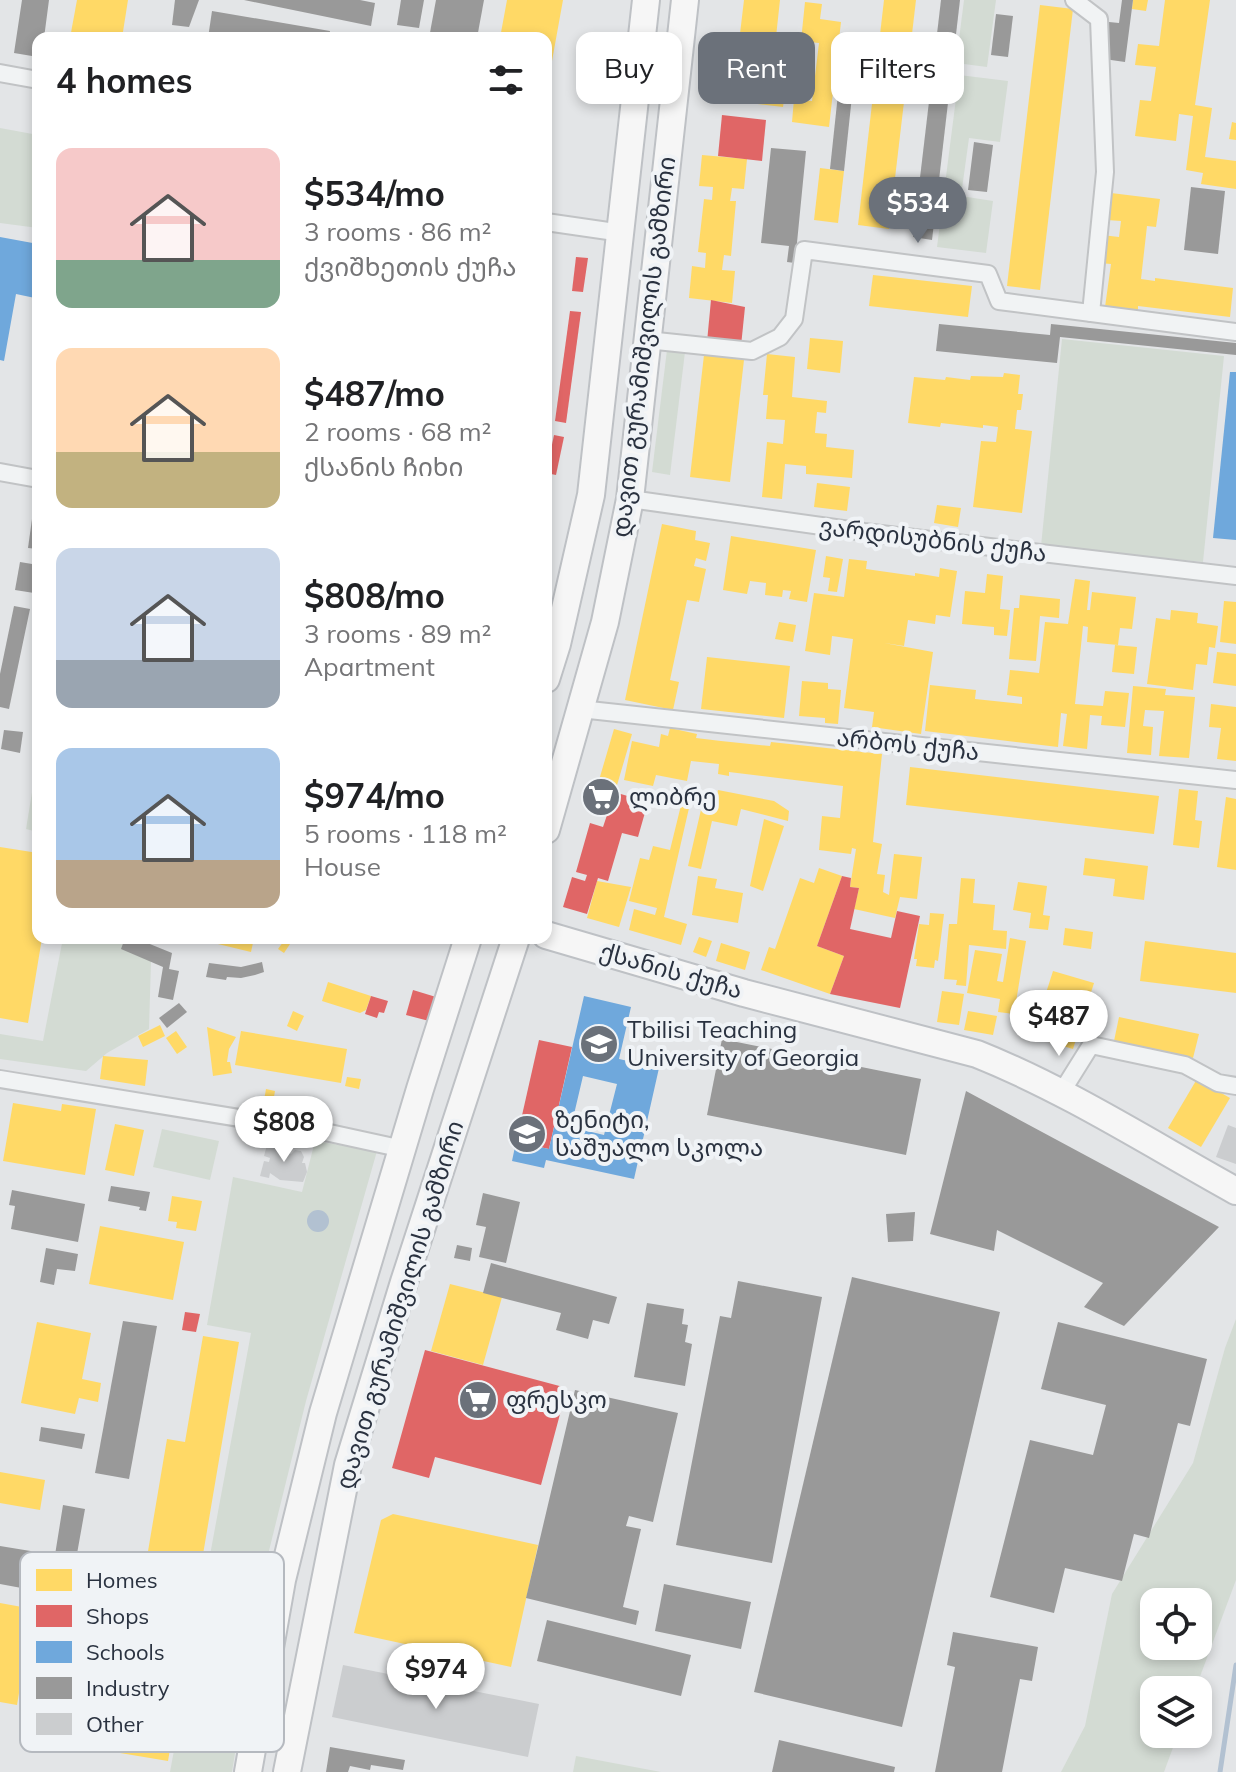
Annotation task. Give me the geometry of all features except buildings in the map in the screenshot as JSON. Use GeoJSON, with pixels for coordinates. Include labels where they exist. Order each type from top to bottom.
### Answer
{"type":"FeatureCollection","features":[{"type":"Feature","properties":{"kind":"main road","name":"დავით გურამიშვილის გამზირი"},"geometry":{"type":"LineString","coordinates":[[552,655],[586,520],[595,464],[646,0]]}},
{"type":"Feature","properties":{"kind":"main road","name":"დავით გურამიშვილის გამზირი"},"geometry":{"type":"LineString","coordinates":[[552,809],[605,622],[628,512],[685,0]]}},
{"type":"Feature","properties":{"kind":"main road"},"geometry":{"type":"LineString","coordinates":[[595,464],[603,476],[612,479],[623,477],[633,470]]}},
{"type":"Feature","properties":{"kind":"main road"},"geometry":{"type":"LineString","coordinates":[[586,520],[600,509],[618,514],[628,512]]}},
{"type":"Feature","properties":{"kind":"main road","name":"ქსანის ქუჩა"},"geometry":{"type":"LineString","coordinates":[[552,937],[744,993],[977,1054],[1011,1067],[1061,1093],[1236,1191]]}},
{"type":"Feature","properties":{"kind":"main road","name":"დავით გურამიშვილის გამზირი"},"geometry":{"type":"LineString","coordinates":[[284,1571],[323,1413],[466,944]]}},
{"type":"Feature","properties":{"kind":"main road","name":"დავით გურამიშვილის გამზირი"},"geometry":{"type":"LineString","coordinates":[[287,1772],[352,1451],[514,944]]}},
{"type":"Feature","properties":{"kind":"main road","name":"დავით გურამიშვილის გამზირი"},"geometry":{"type":"LineString","coordinates":[[248,1772],[252,1752]]}},
{"type":"Feature","properties":{"kind":"street"},"geometry":{"type":"LineString","coordinates":[[1074,0],[1099,19],[1105,172],[1091,313]]}},
{"type":"Feature","properties":{"kind":"street"},"geometry":{"type":"LineString","coordinates":[[0,73],[32,79]]}},
{"type":"Feature","properties":{"kind":"street"},"geometry":{"type":"LineString","coordinates":[[552,223],[622,233]]}},
{"type":"Feature","properties":{"kind":"street"},"geometry":{"type":"LineString","coordinates":[[647,340],[752,351],[780,337],[794,319],[804,250],[988,274],[999,301],[1236,332]]}},
{"type":"Feature","properties":{"kind":"street"},"geometry":{"type":"LineString","coordinates":[[0,472],[32,478]]}},
{"type":"Feature","properties":{"kind":"street","name":"ვარდისუბნის ქუჩა"},"geometry":{"type":"LineString","coordinates":[[628,512],[879,534],[1236,576]]}},
{"type":"Feature","properties":{"kind":"street","name":"არბოს ქუჩა"},"geometry":{"type":"LineString","coordinates":[[580,709],[1236,780]]}},
{"type":"Feature","properties":{"kind":"street"},"geometry":{"type":"LineString","coordinates":[[1061,1093],[1091,1045],[1185,1065],[1218,1083],[1236,1086]]}},
{"type":"Feature","properties":{"kind":"street"},"geometry":{"type":"LineString","coordinates":[[0,1079],[325,1132],[403,1149]]}},
{"type":"Feature","properties":{"kind":"shaded area"},"geometry":{"type":"Polygon","coordinates":[[[964,0],[996,0],[987,67],[964,64],[964,32],[960,32],[964,0]]]}},
{"type":"Feature","properties":{"kind":"shaded area"},"geometry":{"type":"Polygon","coordinates":[[[964,76],[1008,81],[1000,142],[969,138],[961,196],[993,201],[986,253],[937,247],[955,104],[964,104],[964,76]]]}},
{"type":"Feature","properties":{"kind":"shaded area"},"geometry":{"type":"Polygon","coordinates":[[[0,128],[32,134],[32,227],[0,223],[0,128]]]}},
{"type":"Feature","properties":{"kind":"shaded area"},"geometry":{"type":"Polygon","coordinates":[[[1062,339],[1224,356],[1203,562],[1041,546],[1062,339]]]}},
{"type":"Feature","properties":{"kind":"shaded area"},"geometry":{"type":"Polygon","coordinates":[[[667,350],[685,352],[670,475],[652,472],[667,350]]]}},
{"type":"Feature","properties":{"kind":"shaded area"},"geometry":{"type":"Polygon","coordinates":[[[32,792],[32,830],[26,829],[32,792]]]}},
{"type":"Feature","properties":{"kind":"shaded area"},"geometry":{"type":"Polygon","coordinates":[[[62,944],[136,944],[134,954],[151,961],[149,1029],[107,1053],[86,1071],[0,1059],[0,1034],[43,1041],[62,944]]]}},
{"type":"Feature","properties":{"kind":"shaded area"},"geometry":{"type":"Polygon","coordinates":[[[162,1129],[219,1141],[210,1180],[153,1167],[162,1129]]]}},
{"type":"Feature","properties":{"kind":"shaded area"},"geometry":{"type":"Polygon","coordinates":[[[315,1141],[377,1151],[306,1401],[269,1552],[211,1552],[251,1333],[207,1325],[233,1177],[302,1192],[315,1141]]]}},
{"type":"Feature","properties":{"kind":"shaded area"},"geometry":{"type":"Polygon","coordinates":[[[1236,1319],[1236,1580],[1212,1644],[1212,1588],[1140,1588],[1140,1660],[1206,1660],[1200,1676],[1140,1676],[1140,1748],[1173,1748],[1164,1772],[1061,1772],[1085,1726],[1112,1594],[1193,1463],[1236,1319]]]}},
{"type":"Feature","properties":{"kind":"shaded area"},"geometry":{"type":"Polygon","coordinates":[[[174,1752],[235,1752],[232,1772],[170,1772],[174,1752]]]}},
{"type":"Feature","properties":{"kind":"shaded area"},"geometry":{"type":"Polygon","coordinates":[[[576,1756],[661,1772],[573,1772],[576,1756]]]}},
{"type":"Feature","properties":{"kind":"water"},"geometry":{"type":"Polygon","coordinates":[[[318,1210],[326,1213],[329,1221],[326,1229],[318,1232],[310,1229],[307,1221],[310,1213],[318,1210]]]}},
{"type":"Feature","properties":{"kind":"waterway"},"geometry":{"type":"LineString","coordinates":[[1220,1772],[1236,1665]]}},
{"type":"Feature","properties":{"kind":"place","name":"ლიბრე"},"geometry":{"type":"Point","coordinates":[601,797]}},
{"type":"Feature","properties":{"kind":"place","name":"Tbilisi Teaching University of Georgia"},"geometry":{"type":"Point","coordinates":[599,1044]}},
{"type":"Feature","properties":{"kind":"place","name":"ზენიტი, საშუალო სკოლა"},"geometry":{"type":"Point","coordinates":[527,1134]}},
{"type":"Feature","properties":{"kind":"place","name":"ფრესკო"},"geometry":{"type":"Point","coordinates":[478,1400]}}]}
